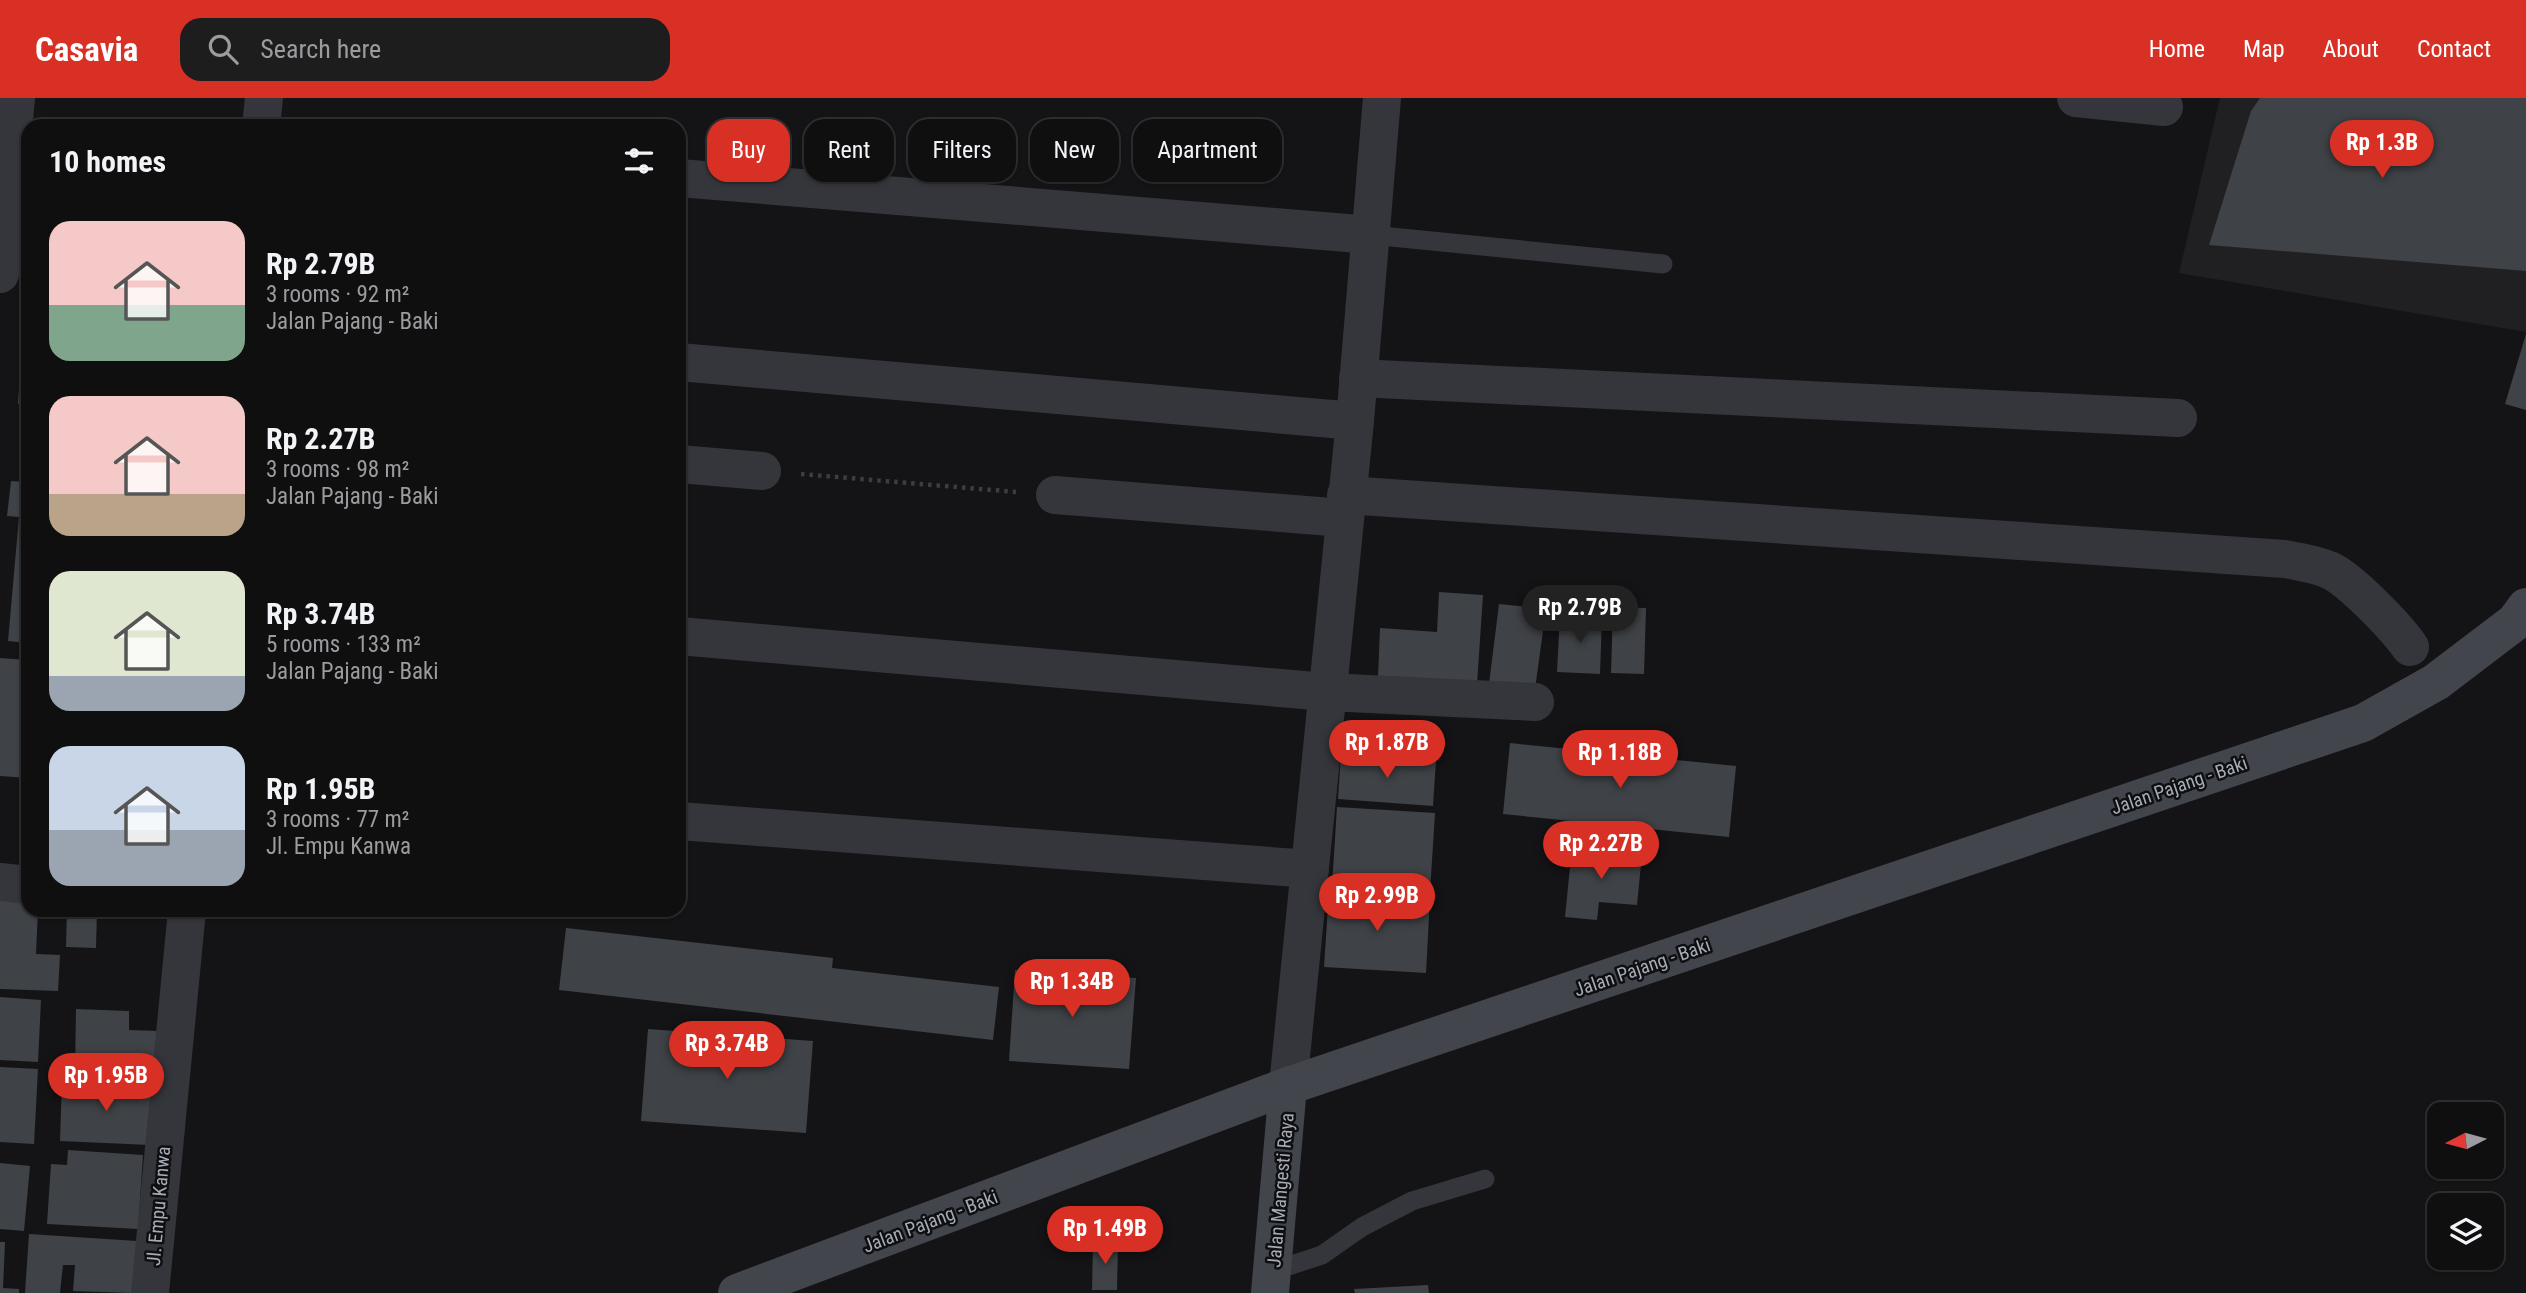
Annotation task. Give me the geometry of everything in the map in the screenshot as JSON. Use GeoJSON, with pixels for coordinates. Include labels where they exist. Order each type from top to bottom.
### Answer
{"type":"FeatureCollection","features":[{"type":"Feature","properties":{"kind":"main road","name":"Jalan Pajang - Baki"},"geometry":{"type":"LineString","coordinates":[[737,1293],[1288,1086],[2363,723],[2448,673],[2520,615]]}},
{"type":"Feature","properties":{"kind":"main road","name":"Jalan Mangesti Raya"},"geometry":{"type":"LineString","coordinates":[[1271,1282],[1288,1086]]}},
{"type":"Feature","properties":{"kind":"street"},"geometry":{"type":"LineString","coordinates":[[0,274],[16,98]]}},
{"type":"Feature","properties":{"kind":"street"},"geometry":{"type":"LineString","coordinates":[[262,119],[264,98]]}},
{"type":"Feature","properties":{"kind":"street"},"geometry":{"type":"LineString","coordinates":[[1288,1086],[1355,422],[1382,98]]}},
{"type":"Feature","properties":{"kind":"street"},"geometry":{"type":"LineString","coordinates":[[2076,98],[2164,107]]}},
{"type":"Feature","properties":{"kind":"street"},"geometry":{"type":"LineString","coordinates":[[686,179],[1371,235]]}},
{"type":"Feature","properties":{"kind":"street"},"geometry":{"type":"LineString","coordinates":[[686,363],[1355,422]]}},
{"type":"Feature","properties":{"kind":"street"},"geometry":{"type":"LineString","coordinates":[[1358,378],[2178,418]]}},
{"type":"Feature","properties":{"kind":"street"},"geometry":{"type":"LineString","coordinates":[[686,465],[762,471]]}},
{"type":"Feature","properties":{"kind":"street"},"geometry":{"type":"LineString","coordinates":[[1055,495],[1345,506],[2286,559],[2331,570],[2372,604],[2410,647]]}},
{"type":"Feature","properties":{"kind":"street"},"geometry":{"type":"LineString","coordinates":[[686,637],[1327,692],[1535,702]]}},
{"type":"Feature","properties":{"kind":"street"},"geometry":{"type":"LineString","coordinates":[[686,822],[1310,869]]}},
{"type":"Feature","properties":{"kind":"street"},"geometry":{"type":"LineString","coordinates":[[0,883],[21,884]]}},
{"type":"Feature","properties":{"kind":"street","name":"Jl. Empu Kanwa"},"geometry":{"type":"LineString","coordinates":[[150,1293],[186,917]]}},
{"type":"Feature","properties":{"kind":"lane"},"geometry":{"type":"LineString","coordinates":[[1371,235],[1663,264]]}},
{"type":"Feature","properties":{"kind":"lane"},"geometry":{"type":"LineString","coordinates":[[1271,1282],[1322,1255],[1362,1227],[1412,1201],[1485,1179]]}},
{"type":"Feature","properties":{"kind":"path"},"geometry":{"type":"LineString","coordinates":[[762,471],[1055,495]]}},
{"type":"Feature","properties":{"kind":"shaded area"},"geometry":{"type":"Polygon","coordinates":[[[2220,98],[2526,98],[2526,332],[2179,273],[2220,98]]]}},
{"type":"Feature","properties":{"kind":"building"},"geometry":{"type":"Polygon","coordinates":[[[2260,98],[2526,98],[2526,271],[2209,245],[2251,111],[2260,98]]]}},
{"type":"Feature","properties":{"kind":"building"},"geometry":{"type":"Polygon","coordinates":[[[2526,334],[2526,410],[2505,404],[2526,334]]]}},
{"type":"Feature","properties":{"kind":"building"},"geometry":{"type":"Polygon","coordinates":[[[21,358],[21,404],[18,404],[21,358]]]}},
{"type":"Feature","properties":{"kind":"building"},"geometry":{"type":"Polygon","coordinates":[[[11,481],[21,482],[21,642],[8,641],[19,517],[7,516],[11,481]]]}},
{"type":"Feature","properties":{"kind":"building"},"geometry":{"type":"Polygon","coordinates":[[[1439,592],[1483,595],[1477,684],[1378,677],[1380,628],[1437,632],[1439,592]]]}},
{"type":"Feature","properties":{"kind":"building"},"geometry":{"type":"Polygon","coordinates":[[[1499,604],[1546,609],[1535,689],[1489,684],[1499,604]]]}},
{"type":"Feature","properties":{"kind":"building"},"geometry":{"type":"Polygon","coordinates":[[[1613,607],[1646,608],[1644,674],[1611,673],[1613,607]]]}},
{"type":"Feature","properties":{"kind":"building"},"geometry":{"type":"Polygon","coordinates":[[[1560,615],[1602,617],[1600,674],[1557,672],[1560,615]]]}},
{"type":"Feature","properties":{"kind":"building"},"geometry":{"type":"Polygon","coordinates":[[[0,658],[21,660],[21,778],[0,776],[0,658]]]}},
{"type":"Feature","properties":{"kind":"building"},"geometry":{"type":"Polygon","coordinates":[[[1510,743],[1736,766],[1729,837],[1503,814],[1510,743]]]}},
{"type":"Feature","properties":{"kind":"building"},"geometry":{"type":"Polygon","coordinates":[[[1341,753],[1436,760],[1433,806],[1338,799],[1341,753]]]}},
{"type":"Feature","properties":{"kind":"building"},"geometry":{"type":"Polygon","coordinates":[[[1337,807],[1435,813],[1430,892],[1332,886],[1337,807]]]}},
{"type":"Feature","properties":{"kind":"building"},"geometry":{"type":"Polygon","coordinates":[[[1572,847],[1642,854],[1637,905],[1599,902],[1597,920],[1565,917],[1572,847]]]}},
{"type":"Feature","properties":{"kind":"building"},"geometry":{"type":"Polygon","coordinates":[[[1329,892],[1430,898],[1426,973],[1324,967],[1329,892]]]}},
{"type":"Feature","properties":{"kind":"building"},"geometry":{"type":"Polygon","coordinates":[[[0,893],[21,894],[21,917],[38,917],[36,954],[60,955],[58,991],[0,989],[0,893]]]}},
{"type":"Feature","properties":{"kind":"building"},"geometry":{"type":"Polygon","coordinates":[[[67,917],[97,917],[96,948],[66,947],[67,917]]]}},
{"type":"Feature","properties":{"kind":"building"},"geometry":{"type":"Polygon","coordinates":[[[566,928],[833,958],[832,968],[999,987],[993,1040],[559,990],[566,928]]]}},
{"type":"Feature","properties":{"kind":"building"},"geometry":{"type":"Polygon","coordinates":[[[1015,970],[1136,978],[1129,1069],[1009,1061],[1015,970]]]}},
{"type":"Feature","properties":{"kind":"building"},"geometry":{"type":"Polygon","coordinates":[[[0,997],[41,1000],[38,1062],[0,1060],[0,997]]]}},
{"type":"Feature","properties":{"kind":"building"},"geometry":{"type":"Polygon","coordinates":[[[76,1009],[129,1011],[129,1030],[158,1031],[156,1075],[75,1072],[76,1009]]]}},
{"type":"Feature","properties":{"kind":"building"},"geometry":{"type":"Polygon","coordinates":[[[648,1029],[813,1041],[806,1133],[641,1121],[648,1029]]]}},
{"type":"Feature","properties":{"kind":"building"},"geometry":{"type":"Polygon","coordinates":[[[0,1067],[38,1069],[34,1144],[0,1142],[0,1067]]]}},
{"type":"Feature","properties":{"kind":"building"},"geometry":{"type":"Polygon","coordinates":[[[62,1081],[152,1085],[150,1145],[60,1141],[62,1081]]]}},
{"type":"Feature","properties":{"kind":"building"},"geometry":{"type":"Polygon","coordinates":[[[68,1150],[143,1155],[138,1229],[47,1224],[51,1164],[67,1165],[68,1150]]]}},
{"type":"Feature","properties":{"kind":"building"},"geometry":{"type":"Polygon","coordinates":[[[0,1163],[30,1166],[24,1231],[0,1229],[0,1163]]]}},
{"type":"Feature","properties":{"kind":"building"},"geometry":{"type":"Polygon","coordinates":[[[29,1234],[137,1241],[133,1293],[73,1291],[75,1265],[63,1265],[60,1293],[25,1293],[29,1234]]]}},
{"type":"Feature","properties":{"kind":"building"},"geometry":{"type":"Polygon","coordinates":[[[0,1242],[5,1242],[3,1288],[19,1289],[19,1293],[0,1293],[0,1242]]]}},
{"type":"Feature","properties":{"kind":"building"},"geometry":{"type":"Polygon","coordinates":[[[1093,1243],[1118,1243],[1117,1290],[1092,1290],[1093,1243]]]}},
{"type":"Feature","properties":{"kind":"building"},"geometry":{"type":"Polygon","coordinates":[[[1428,1285],[1429,1293],[1355,1293],[1354,1289],[1428,1285]]]}}]}
